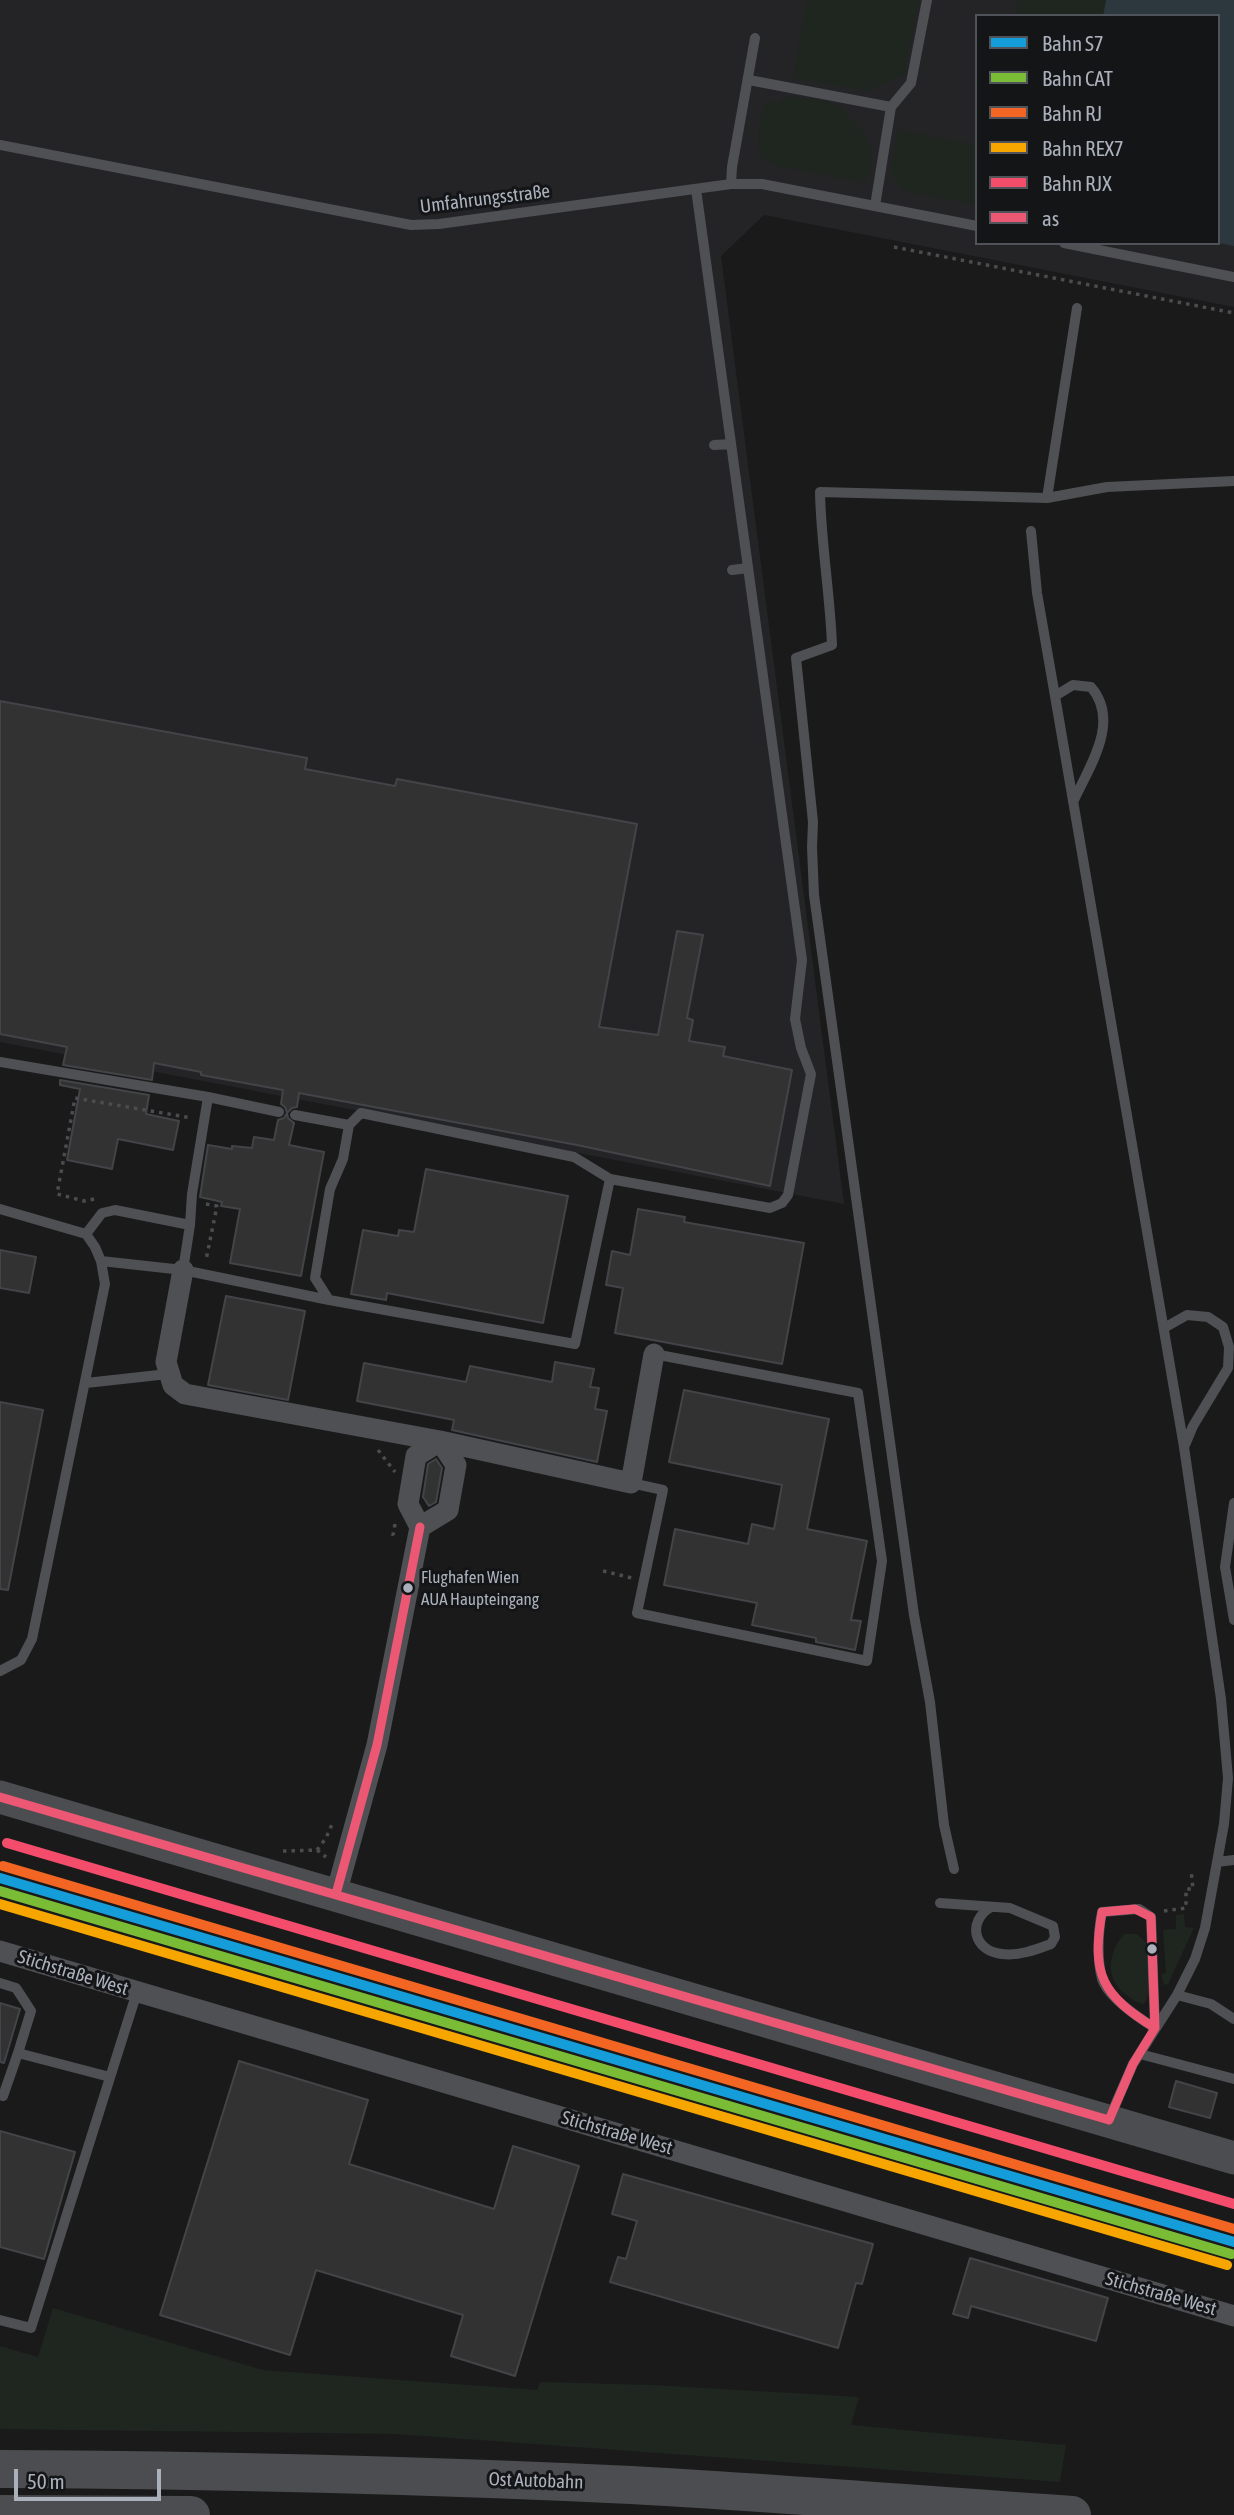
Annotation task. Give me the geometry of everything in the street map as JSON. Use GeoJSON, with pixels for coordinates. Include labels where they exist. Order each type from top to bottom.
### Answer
{"type":"FeatureCollection","features":[{"type":"Feature","properties":{"kind":"highway","name":"Ost Autobahn"},"geometry":{"type":"LineString","coordinates":[[0,2469],[212,2470],[530,2480],[796,2494],[1072,2515]]}},
{"type":"Feature","properties":{"kind":"highway"},"geometry":{"type":"LineString","coordinates":[[0,2514],[191,2515]]}},
{"type":"Feature","properties":{"kind":"main road"},"geometry":{"type":"LineString","coordinates":[[0,1797],[1234,2158]]}},
{"type":"Feature","properties":{"kind":"street"},"geometry":{"type":"LineString","coordinates":[[183,1270],[166,1362],[173,1385],[185,1394],[440,1441],[631,1483],[654,1354]]}},
{"type":"Feature","properties":{"kind":"street"},"geometry":{"type":"LineString","coordinates":[[420,1527],[449,1510],[456,1465],[440,1441]]}},
{"type":"Feature","properties":{"kind":"street"},"geometry":{"type":"LineString","coordinates":[[336,1894],[377,1745],[420,1527],[408,1504],[416,1456],[440,1441]]}},
{"type":"Feature","properties":{"kind":"street","name":"Stichstraße West"},"geometry":{"type":"LineString","coordinates":[[0,1951],[1234,2316]]}},
{"type":"Feature","properties":{"kind":"lane"},"geometry":{"type":"LineString","coordinates":[[875,206],[891,107],[911,83],[927,0]]}},
{"type":"Feature","properties":{"kind":"lane"},"geometry":{"type":"LineString","coordinates":[[731,184],[755,38]]}},
{"type":"Feature","properties":{"kind":"lane"},"geometry":{"type":"LineString","coordinates":[[749,80],[891,107]]}},
{"type":"Feature","properties":{"kind":"lane","name":"Umfahrungsstraße"},"geometry":{"type":"LineString","coordinates":[[0,145],[411,225],[439,224],[731,184],[762,184],[975,226]]}},
{"type":"Feature","properties":{"kind":"lane"},"geometry":{"type":"LineString","coordinates":[[329,1300],[315,1278],[330,1189],[343,1159],[349,1125],[361,1112],[574,1157],[610,1178],[770,1208],[782,1203],[788,1195],[811,1074],[801,1048],[795,1018],[802,960],[799,924],[696,189]]}},
{"type":"Feature","properties":{"kind":"lane"},"geometry":{"type":"LineString","coordinates":[[1075,245],[1234,277]]}},
{"type":"Feature","properties":{"kind":"lane"},"geometry":{"type":"LineString","coordinates":[[1047,498],[1076,308]]}},
{"type":"Feature","properties":{"kind":"lane"},"geometry":{"type":"LineString","coordinates":[[714,445],[731,444]]}},
{"type":"Feature","properties":{"kind":"lane"},"geometry":{"type":"LineString","coordinates":[[954,1869],[944,1825],[930,1702],[910,1591],[814,895],[813,822],[796,658],[832,645],[830,605],[823,561],[820,492],[1047,498],[1107,487],[1234,481]]}},
{"type":"Feature","properties":{"kind":"lane"},"geometry":{"type":"LineString","coordinates":[[1031,531],[1037,593],[1184,1447],[1226,1739],[1228,1778],[1217,1863],[1205,1928],[1195,1959],[1177,1995],[1140,2054],[1109,2120]]}},
{"type":"Feature","properties":{"kind":"lane"},"geometry":{"type":"LineString","coordinates":[[732,570],[748,568]]}},
{"type":"Feature","properties":{"kind":"lane"},"geometry":{"type":"LineString","coordinates":[[1055,696],[1073,685],[1091,687],[1100,696],[1104,708],[1105,721],[1100,742],[1073,802]]}},
{"type":"Feature","properties":{"kind":"lane"},"geometry":{"type":"LineString","coordinates":[[0,1062],[208,1097],[279,1112]]}},
{"type":"Feature","properties":{"kind":"lane"},"geometry":{"type":"LineString","coordinates":[[183,1270],[208,1097]]}},
{"type":"Feature","properties":{"kind":"lane"},"geometry":{"type":"LineString","coordinates":[[295,1115],[349,1125]]}},
{"type":"Feature","properties":{"kind":"lane"},"geometry":{"type":"LineString","coordinates":[[101,1261],[183,1270],[329,1300],[575,1344],[610,1178]]}},
{"type":"Feature","properties":{"kind":"lane"},"geometry":{"type":"LineString","coordinates":[[0,1209],[86,1234],[101,1261],[105,1284],[32,1639],[21,1660],[0,1671]]}},
{"type":"Feature","properties":{"kind":"lane"},"geometry":{"type":"LineString","coordinates":[[86,1234],[102,1213],[115,1210],[190,1225]]}},
{"type":"Feature","properties":{"kind":"lane"},"geometry":{"type":"LineString","coordinates":[[1164,1328],[1187,1315],[1208,1317],[1223,1327],[1228,1347],[1228,1368],[1193,1426],[1184,1447]]}},
{"type":"Feature","properties":{"kind":"lane"},"geometry":{"type":"LineString","coordinates":[[631,1483],[663,1490],[637,1614],[867,1661],[882,1561],[858,1393],[654,1354]]}},
{"type":"Feature","properties":{"kind":"lane"},"geometry":{"type":"LineString","coordinates":[[86,1383],[168,1374]]}},
{"type":"Feature","properties":{"kind":"lane"},"geometry":{"type":"LineString","coordinates":[[1234,1503],[1226,1567],[1234,1620]]}},
{"type":"Feature","properties":{"kind":"lane"},"geometry":{"type":"LineString","coordinates":[[1217,1863],[1234,1860]]}},
{"type":"Feature","properties":{"kind":"lane"},"geometry":{"type":"LineString","coordinates":[[940,1903],[1010,1908],[1053,1926],[1055,1937],[1051,1944],[1027,1953],[999,1954],[990,1950],[981,1945],[976,1925],[983,1912],[992,1907]]}},
{"type":"Feature","properties":{"kind":"lane"},"geometry":{"type":"LineString","coordinates":[[1139,1909],[1151,1917],[1155,2028],[1123,2006],[1102,1981],[1098,1930],[1102,1912],[1139,1909]]}},
{"type":"Feature","properties":{"kind":"lane"},"geometry":{"type":"LineString","coordinates":[[0,1983],[16,1988],[31,2011],[3,2096],[0,2095]]}},
{"type":"Feature","properties":{"kind":"lane"},"geometry":{"type":"LineString","coordinates":[[0,2320],[31,2329],[137,1992]]}},
{"type":"Feature","properties":{"kind":"lane"},"geometry":{"type":"LineString","coordinates":[[1177,1995],[1211,2004],[1234,2019]]}},
{"type":"Feature","properties":{"kind":"lane"},"geometry":{"type":"LineString","coordinates":[[18,2053],[110,2077]]}},
{"type":"Feature","properties":{"kind":"lane"},"geometry":{"type":"LineString","coordinates":[[1140,2054],[1234,2079]]}},
{"type":"Feature","properties":{"kind":"path"},"geometry":{"type":"LineString","coordinates":[[894,247],[1234,313]]}},
{"type":"Feature","properties":{"kind":"path"},"geometry":{"type":"LineString","coordinates":[[95,1199],[84,1201],[57,1195],[75,1098],[204,1120]]}},
{"type":"Feature","properties":{"kind":"path"},"geometry":{"type":"LineString","coordinates":[[603,1571],[644,1581]]}},
{"type":"Feature","properties":{"kind":"path"},"geometry":{"type":"LineString","coordinates":[[1161,1912],[1186,1908],[1186,1889],[1193,1889],[1191,1870]]}},
{"type":"Feature","properties":{"kind":"shaded area"},"geometry":{"type":"Polygon","coordinates":[[[0,0],[1234,0],[1234,307],[764,215],[721,256],[844,1204],[0,1042],[0,0]]]}},
{"type":"Feature","properties":{"kind":"shaded area"},"geometry":{"type":"Polygon","coordinates":[[[807,0],[919,0],[904,75],[868,91],[793,78],[807,0]]]}},
{"type":"Feature","properties":{"kind":"shaded area"},"geometry":{"type":"Polygon","coordinates":[[[1018,0],[1106,0],[1103,14],[1015,14],[1018,0]]]}},
{"type":"Feature","properties":{"kind":"shaded area"},"geometry":{"type":"Polygon","coordinates":[[[1106,0],[1234,0],[1234,246],[1220,243],[1220,14],[1103,14],[1106,0]]]}},
{"type":"Feature","properties":{"kind":"shaded area"},"geometry":{"type":"Polygon","coordinates":[[[783,96],[824,101],[843,110],[861,130],[869,144],[872,161],[868,179],[862,182],[778,166],[765,160],[760,152],[758,138],[765,101],[781,103],[783,96]]]}},
{"type":"Feature","properties":{"kind":"shaded area"},"geometry":{"type":"Polygon","coordinates":[[[898,130],[975,145],[975,205],[904,191],[895,181],[891,169],[898,130]]]}},
{"type":"Feature","properties":{"kind":"shaded area"},"geometry":{"type":"Polygon","coordinates":[[[1184,1914],[1185,1927],[1194,1928],[1168,1984],[1164,1985],[1161,1974],[1166,1973],[1163,1930],[1176,1929],[1176,1915],[1184,1914]]]}},
{"type":"Feature","properties":{"kind":"shaded area"},"geometry":{"type":"Polygon","coordinates":[[[1124,1934],[1137,1934],[1146,1942],[1150,1992],[1144,2004],[1124,1993],[1113,1980],[1112,1956],[1124,1934]]]}},
{"type":"Feature","properties":{"kind":"shaded area"},"geometry":{"type":"Polygon","coordinates":[[[53,2308],[263,2370],[537,2390],[540,2382],[653,2385],[859,2397],[851,2425],[1066,2445],[1060,2482],[396,2434],[0,2429],[0,2346],[38,2357],[53,2308]]]}},
{"type":"Feature","properties":{"kind":"building"},"geometry":{"type":"Polygon","coordinates":[[[0,701],[307,758],[305,769],[395,786],[397,779],[637,824],[599,1027],[658,1035],[677,931],[703,935],[687,1018],[693,1020],[689,1041],[725,1047],[723,1056],[792,1070],[770,1186],[577,1145],[299,1093],[297,1107],[287,1113],[281,1104],[283,1090],[201,1075],[201,1072],[154,1063],[152,1080],[63,1065],[67,1047],[0,1034],[0,701]]]}},
{"type":"Feature","properties":{"kind":"building"},"geometry":{"type":"Polygon","coordinates":[[[60,1080],[149,1095],[146,1114],[179,1121],[173,1150],[118,1139],[112,1169],[67,1160],[80,1089],[60,1085],[60,1080]]]}},
{"type":"Feature","properties":{"kind":"building"},"geometry":{"type":"Polygon","coordinates":[[[287,1113],[294,1123],[289,1145],[324,1152],[301,1276],[230,1263],[240,1209],[221,1206],[222,1202],[200,1197],[208,1145],[232,1149],[232,1146],[252,1148],[254,1137],[274,1140],[278,1120],[284,1118],[287,1113]]]}},
{"type":"Feature","properties":{"kind":"building"},"geometry":{"type":"Polygon","coordinates":[[[426,1169],[568,1196],[543,1323],[387,1293],[386,1300],[351,1294],[363,1230],[398,1236],[399,1230],[414,1232],[426,1169]]]}},
{"type":"Feature","properties":{"kind":"building"},"geometry":{"type":"Polygon","coordinates":[[[638,1209],[685,1217],[684,1222],[804,1243],[782,1364],[615,1333],[623,1288],[606,1285],[612,1251],[630,1255],[638,1209]]]}},
{"type":"Feature","properties":{"kind":"building"},"geometry":{"type":"Polygon","coordinates":[[[0,1250],[36,1257],[29,1293],[0,1288],[0,1250]]]}},
{"type":"Feature","properties":{"kind":"building"},"geometry":{"type":"Polygon","coordinates":[[[226,1296],[305,1311],[288,1400],[208,1385],[226,1296]]]}},
{"type":"Feature","properties":{"kind":"building"},"geometry":{"type":"Polygon","coordinates":[[[555,1362],[594,1369],[590,1387],[599,1388],[595,1409],[607,1411],[597,1462],[452,1430],[454,1420],[357,1401],[364,1363],[466,1382],[470,1366],[552,1382],[555,1362]]]}},
{"type":"Feature","properties":{"kind":"building"},"geometry":{"type":"Polygon","coordinates":[[[684,1390],[829,1419],[807,1529],[867,1541],[851,1620],[861,1621],[855,1650],[816,1642],[816,1638],[752,1625],[757,1603],[664,1585],[675,1529],[748,1544],[752,1524],[774,1529],[782,1485],[669,1462],[684,1390]]]}},
{"type":"Feature","properties":{"kind":"building"},"geometry":{"type":"Polygon","coordinates":[[[0,1402],[43,1410],[8,1590],[0,1589],[0,1402]]]}},
{"type":"Feature","properties":{"kind":"building"},"geometry":{"type":"Polygon","coordinates":[[[436,1459],[442,1468],[436,1502],[429,1506],[423,1497],[428,1464],[436,1459]]]}},
{"type":"Feature","properties":{"kind":"building"},"geometry":{"type":"Polygon","coordinates":[[[0,2003],[20,2009],[4,2063],[0,2062],[0,2003]]]}},
{"type":"Feature","properties":{"kind":"building"},"geometry":{"type":"Polygon","coordinates":[[[239,2061],[368,2100],[349,2164],[494,2209],[513,2146],[579,2166],[515,2376],[451,2356],[463,2315],[316,2270],[290,2355],[160,2315],[239,2061]]]}},
{"type":"Feature","properties":{"kind":"building"},"geometry":{"type":"Polygon","coordinates":[[[1176,2081],[1217,2093],[1210,2118],[1169,2107],[1176,2081]]]}},
{"type":"Feature","properties":{"kind":"building"},"geometry":{"type":"Polygon","coordinates":[[[0,2131],[75,2152],[44,2259],[0,2247],[0,2131]]]}},
{"type":"Feature","properties":{"kind":"building"},"geometry":{"type":"Polygon","coordinates":[[[623,2174],[873,2244],[862,2284],[856,2283],[838,2348],[610,2282],[618,2257],[626,2259],[637,2221],[612,2214],[623,2174]]]}},
{"type":"Feature","properties":{"kind":"building"},"geometry":{"type":"Polygon","coordinates":[[[970,2258],[1108,2298],[1096,2341],[971,2306],[968,2318],[953,2314],[970,2258]]]}},
{"type":"Feature","properties":{"kind":"rail line","name":"RJX"},"geometry":{"type":"LineString","coordinates":[[7,1843],[1234,2204]]}},
{"type":"Feature","properties":{"kind":"rail line","name":"RJ"},"geometry":{"type":"LineString","coordinates":[[3,1866],[1234,2229]]}},
{"type":"Feature","properties":{"kind":"rail line","name":"S7"},"geometry":{"type":"LineString","coordinates":[[0,1878],[1234,2242]]}},
{"type":"Feature","properties":{"kind":"rail line","name":"CAT"},"geometry":{"type":"LineString","coordinates":[[0,1891],[1231,2254]]}},
{"type":"Feature","properties":{"kind":"rail line","name":"REX7"},"geometry":{"type":"LineString","coordinates":[[0,1904],[1227,2265]]}},
{"type":"Feature","properties":{"kind":"transit line","name":"as"},"geometry":{"type":"LineString","coordinates":[[336,1894],[377,1745],[420,1527]]}},
{"type":"Feature","properties":{"kind":"transit line","name":"as"},"geometry":{"type":"LineString","coordinates":[[0,1797],[1109,2120]]}},
{"type":"Feature","properties":{"kind":"transit line","name":"as"},"geometry":{"type":"LineString","coordinates":[[1135,1909],[1151,1917],[1155,2028],[1123,2005],[1104,1981],[1100,1968],[1098,1952],[1102,1912],[1135,1909]]}},
{"type":"Feature","properties":{"kind":"transit line","name":"as"},"geometry":{"type":"LineString","coordinates":[[1109,2120],[1133,2064],[1155,2028]]}},
{"type":"Feature","properties":{"kind":"place","name":"Flughafen Wien AUA Haupteingang"},"geometry":{"type":"Point","coordinates":[408,1588]}}]}
